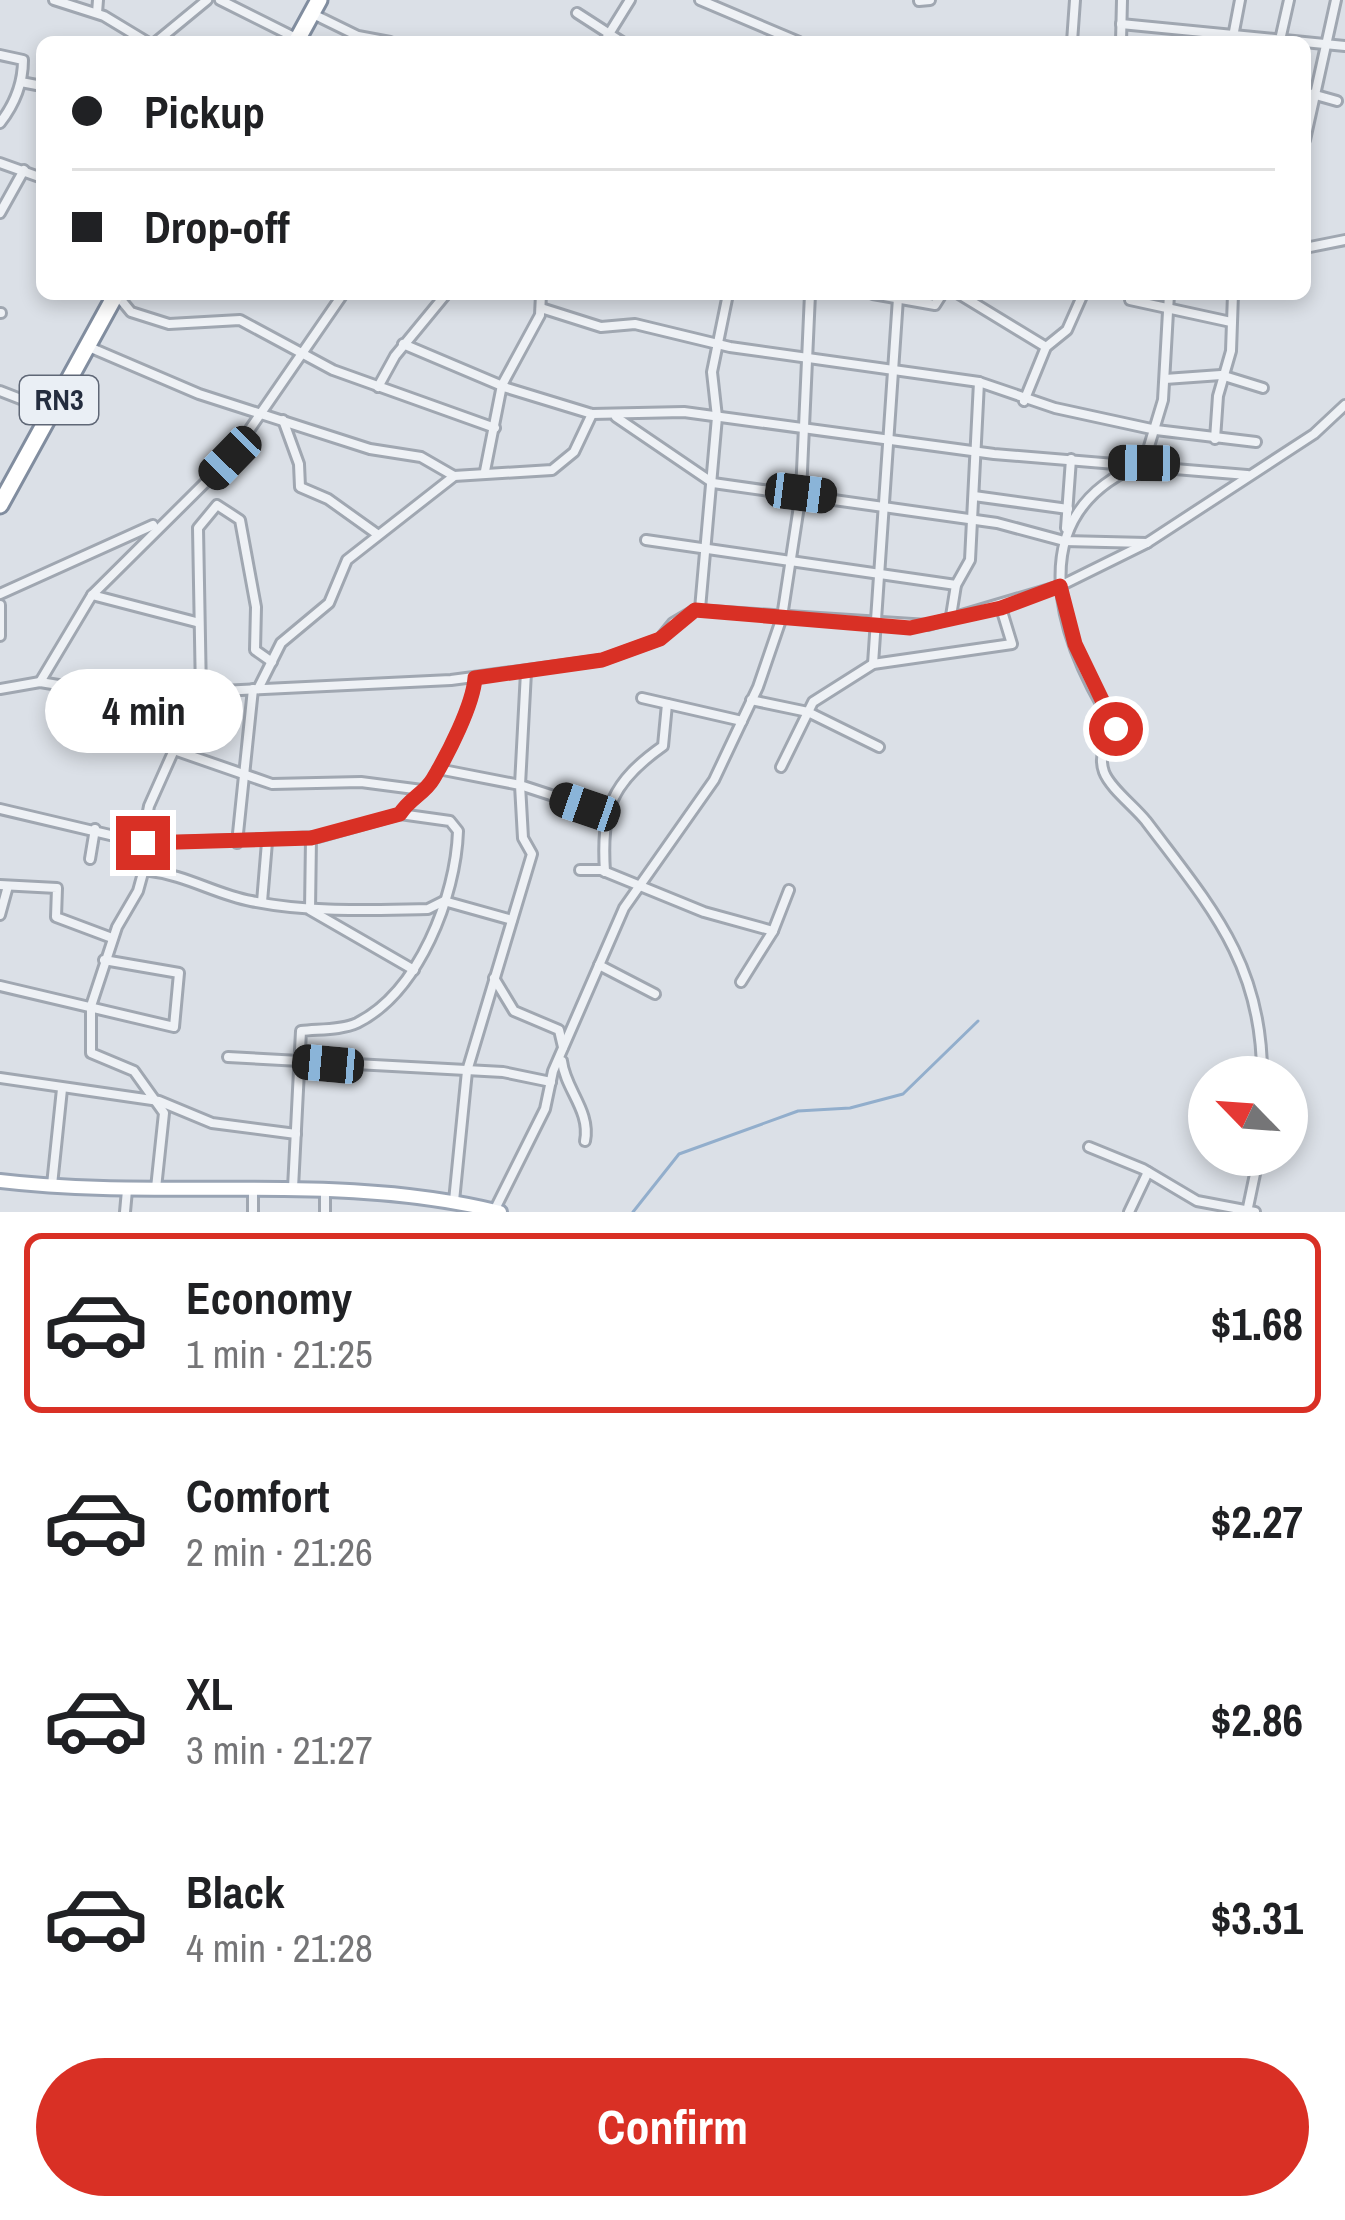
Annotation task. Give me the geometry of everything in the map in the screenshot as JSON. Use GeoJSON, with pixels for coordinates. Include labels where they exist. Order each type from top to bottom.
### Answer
{"type":"FeatureCollection","features":[{"type":"Feature","properties":{"kind":"highway"},"geometry":{"type":"LineString","coordinates":[[299,36],[316,7]]}},
{"type":"Feature","properties":{"kind":"highway","name":"RN3"},"geometry":{"type":"LineString","coordinates":[[1,500],[113,300]]}},
{"type":"Feature","properties":{"kind":"main road"},"geometry":{"type":"LineString","coordinates":[[0,1181],[128,1188],[325,1189],[410,1195],[497,1211]]}},
{"type":"Feature","properties":{"kind":"street"},"geometry":{"type":"LineString","coordinates":[[54,0],[97,14],[140,36]]}},
{"type":"Feature","properties":{"kind":"street"},"geometry":{"type":"LineString","coordinates":[[97,14],[98,0]]}},
{"type":"Feature","properties":{"kind":"street"},"geometry":{"type":"LineString","coordinates":[[160,36],[207,0]]}},
{"type":"Feature","properties":{"kind":"street"},"geometry":{"type":"LineString","coordinates":[[607,36],[630,0]]}},
{"type":"Feature","properties":{"kind":"street"},"geometry":{"type":"LineString","coordinates":[[700,0],[786,36]]}},
{"type":"Feature","properties":{"kind":"street"},"geometry":{"type":"LineString","coordinates":[[919,1],[930,0]]}},
{"type":"Feature","properties":{"kind":"street"},"geometry":{"type":"LineString","coordinates":[[1072,36],[1075,0]]}},
{"type":"Feature","properties":{"kind":"street"},"geometry":{"type":"LineString","coordinates":[[1120,36],[1122,0]]}},
{"type":"Feature","properties":{"kind":"street"},"geometry":{"type":"LineString","coordinates":[[1233,36],[1240,0]]}},
{"type":"Feature","properties":{"kind":"street"},"geometry":{"type":"LineString","coordinates":[[1281,36],[1289,0]]}},
{"type":"Feature","properties":{"kind":"street"},"geometry":{"type":"LineString","coordinates":[[1311,120],[1336,0]]}},
{"type":"Feature","properties":{"kind":"street"},"geometry":{"type":"LineString","coordinates":[[224,1],[290,36]]}},
{"type":"Feature","properties":{"kind":"street"},"geometry":{"type":"LineString","coordinates":[[316,7],[358,36]]}},
{"type":"Feature","properties":{"kind":"street"},"geometry":{"type":"LineString","coordinates":[[577,14],[604,36]]}},
{"type":"Feature","properties":{"kind":"street"},"geometry":{"type":"LineString","coordinates":[[1121,24],[1217,36]]}},
{"type":"Feature","properties":{"kind":"street"},"geometry":{"type":"LineString","coordinates":[[1181,36],[1182,29]]}},
{"type":"Feature","properties":{"kind":"street"},"geometry":{"type":"LineString","coordinates":[[1311,43],[1345,46]]}},
{"type":"Feature","properties":{"kind":"street"},"geometry":{"type":"LineString","coordinates":[[0,55],[23,60],[21,82],[0,123]]}},
{"type":"Feature","properties":{"kind":"street"},"geometry":{"type":"LineString","coordinates":[[21,82],[36,85]]}},
{"type":"Feature","properties":{"kind":"street"},"geometry":{"type":"LineString","coordinates":[[1311,93],[1336,101]]}},
{"type":"Feature","properties":{"kind":"street"},"geometry":{"type":"LineString","coordinates":[[0,163],[36,175]]}},
{"type":"Feature","properties":{"kind":"street"},"geometry":{"type":"LineString","coordinates":[[0,213],[24,170]]}},
{"type":"Feature","properties":{"kind":"street"},"geometry":{"type":"LineString","coordinates":[[1311,247],[1345,240]]}},
{"type":"Feature","properties":{"kind":"street"},"geometry":{"type":"LineString","coordinates":[[121,300],[150,320],[240,320],[301,355],[495,428]]}},
{"type":"Feature","properties":{"kind":"street"},"geometry":{"type":"LineString","coordinates":[[40,682],[92,595],[160,522],[230,458],[339,300]]}},
{"type":"Feature","properties":{"kind":"street"},"geometry":{"type":"LineString","coordinates":[[378,387],[403,344],[441,300]]}},
{"type":"Feature","properties":{"kind":"street"},"geometry":{"type":"LineString","coordinates":[[485,471],[502,386],[525,350],[541,300]]}},
{"type":"Feature","properties":{"kind":"street"},"geometry":{"type":"LineString","coordinates":[[700,609],[717,417],[712,372],[727,300]]}},
{"type":"Feature","properties":{"kind":"street"},"geometry":{"type":"LineString","coordinates":[[497,1211],[545,1109],[551,1082],[599,965],[638,886],[715,780],[752,700],[782,616],[801,493],[803,356],[809,300]]}},
{"type":"Feature","properties":{"kind":"street"},"geometry":{"type":"LineString","coordinates":[[873,664],[898,300]]}},
{"type":"Feature","properties":{"kind":"street"},"geometry":{"type":"LineString","coordinates":[[969,300],[1046,347]]}},
{"type":"Feature","properties":{"kind":"street"},"geometry":{"type":"LineString","coordinates":[[1024,401],[1046,347],[1067,330],[1080,300]]}},
{"type":"Feature","properties":{"kind":"street"},"geometry":{"type":"LineString","coordinates":[[1130,300],[1232,322]]}},
{"type":"Feature","properties":{"kind":"street"},"geometry":{"type":"LineString","coordinates":[[1144,463],[1166,379],[1169,300]]}},
{"type":"Feature","properties":{"kind":"street"},"geometry":{"type":"LineString","coordinates":[[1215,439],[1221,375],[1231,351],[1233,300]]}},
{"type":"Feature","properties":{"kind":"street"},"geometry":{"type":"LineString","coordinates":[[542,308],[602,327],[635,324],[717,344],[979,382],[1000,386],[1024,401],[1154,429],[1256,442]]}},
{"type":"Feature","properties":{"kind":"street"},"geometry":{"type":"LineString","coordinates":[[403,344],[502,386],[592,414],[615,416],[639,410],[717,417],[975,451],[1247,475]]}},
{"type":"Feature","properties":{"kind":"street"},"geometry":{"type":"LineString","coordinates":[[87,346],[199,394],[262,410],[370,449],[421,457],[454,476]]}},
{"type":"Feature","properties":{"kind":"street"},"geometry":{"type":"LineString","coordinates":[[1166,379],[1221,375],[1263,388]]}},
{"type":"Feature","properties":{"kind":"street"},"geometry":{"type":"LineString","coordinates":[[952,616],[956,585],[970,560],[979,382]]}},
{"type":"Feature","properties":{"kind":"street"},"geometry":{"type":"LineString","coordinates":[[0,391],[52,411]]}},
{"type":"Feature","properties":{"kind":"street"},"geometry":{"type":"LineString","coordinates":[[0,688],[40,682],[180,702],[201,694],[256,689],[475,678],[602,660],[660,639],[683,615],[700,609],[876,626],[928,625],[1001,608],[1060,586],[1148,543],[1314,434],[1345,405]]}},
{"type":"Feature","properties":{"kind":"street"},"geometry":{"type":"LineString","coordinates":[[237,843],[256,689],[291,633],[319,617],[339,572],[377,533],[454,476],[552,470],[574,452],[592,414]]}},
{"type":"Feature","properties":{"kind":"street"},"geometry":{"type":"LineString","coordinates":[[615,416],[713,483],[974,519],[1064,541],[1148,543]]}},
{"type":"Feature","properties":{"kind":"street"},"geometry":{"type":"LineString","coordinates":[[282,418],[298,464],[300,487],[328,499],[377,533]]}},
{"type":"Feature","properties":{"kind":"street"},"geometry":{"type":"LineString","coordinates":[[1064,541],[1071,458]]}},
{"type":"Feature","properties":{"kind":"street"},"geometry":{"type":"LineString","coordinates":[[1144,463],[1106,478],[1086,497],[1058,558],[1060,586],[1075,644],[1116,729],[1103,748],[1105,775],[1207,897],[1234,942],[1255,997],[1260,1056]]}},
{"type":"Feature","properties":{"kind":"street"},"geometry":{"type":"LineString","coordinates":[[198,490],[210,510]]}},
{"type":"Feature","properties":{"kind":"street"},"geometry":{"type":"LineString","coordinates":[[974,496],[1068,508]]}},
{"type":"Feature","properties":{"kind":"street"},"geometry":{"type":"LineString","coordinates":[[201,694],[197,528],[218,505],[240,520],[256,608],[255,650],[272,662]]}},
{"type":"Feature","properties":{"kind":"street"},"geometry":{"type":"LineString","coordinates":[[0,595],[160,522]]}},
{"type":"Feature","properties":{"kind":"street"},"geometry":{"type":"LineString","coordinates":[[646,540],[956,585]]}},
{"type":"Feature","properties":{"kind":"street"},"geometry":{"type":"LineString","coordinates":[[92,595],[196,622]]}},
{"type":"Feature","properties":{"kind":"street"},"geometry":{"type":"LineString","coordinates":[[0,605],[0,635]]}},
{"type":"Feature","properties":{"kind":"street"},"geometry":{"type":"LineString","coordinates":[[781,767],[822,694],[873,664],[1012,644],[1001,608]]}},
{"type":"Feature","properties":{"kind":"street"},"geometry":{"type":"LineString","coordinates":[[453,1203],[467,1071],[532,854],[523,838],[520,785],[526,672]]}},
{"type":"Feature","properties":{"kind":"street"},"geometry":{"type":"LineString","coordinates":[[400,814],[437,769],[466,714],[475,678]]}},
{"type":"Feature","properties":{"kind":"street"},"geometry":{"type":"LineString","coordinates":[[642,698],[742,721]]}},
{"type":"Feature","properties":{"kind":"street"},"geometry":{"type":"LineString","coordinates":[[752,700],[808,712],[880,747]]}},
{"type":"Feature","properties":{"kind":"street"},"geometry":{"type":"LineString","coordinates":[[156,1188],[164,1139],[159,1101],[134,1071],[91,1054],[91,1006],[112,938],[144,870],[151,842],[144,832],[149,806],[174,750],[180,702]]}},
{"type":"Feature","properties":{"kind":"street"},"geometry":{"type":"LineString","coordinates":[[605,872],[609,814],[621,779],[663,746],[667,704]]}},
{"type":"Feature","properties":{"kind":"street"},"geometry":{"type":"LineString","coordinates":[[174,750],[272,784],[361,782],[422,790]]}},
{"type":"Feature","properties":{"kind":"street"},"geometry":{"type":"LineString","coordinates":[[437,769],[520,785],[609,814]]}},
{"type":"Feature","properties":{"kind":"street"},"geometry":{"type":"LineString","coordinates":[[0,809],[151,842],[311,838],[400,814],[436,818],[458,831],[444,902],[433,936],[414,970],[360,1021],[302,1031],[293,1188]]}},
{"type":"Feature","properties":{"kind":"street"},"geometry":{"type":"LineString","coordinates":[[90,859],[95,829]]}},
{"type":"Feature","properties":{"kind":"street"},"geometry":{"type":"LineString","coordinates":[[310,910],[311,838]]}},
{"type":"Feature","properties":{"kind":"street"},"geometry":{"type":"LineString","coordinates":[[262,902],[267,842]]}},
{"type":"Feature","properties":{"kind":"street"},"geometry":{"type":"LineString","coordinates":[[580,869],[605,872],[773,931]]}},
{"type":"Feature","properties":{"kind":"street"},"geometry":{"type":"LineString","coordinates":[[144,870],[310,910],[428,909],[444,902],[512,920]]}},
{"type":"Feature","properties":{"kind":"street"},"geometry":{"type":"LineString","coordinates":[[0,915],[4,885],[58,888],[56,916],[112,938]]}},
{"type":"Feature","properties":{"kind":"street"},"geometry":{"type":"LineString","coordinates":[[741,982],[773,931],[789,890]]}},
{"type":"Feature","properties":{"kind":"street"},"geometry":{"type":"LineString","coordinates":[[310,910],[414,970]]}},
{"type":"Feature","properties":{"kind":"street"},"geometry":{"type":"LineString","coordinates":[[0,986],[174,1028],[179,973],[104,961]]}},
{"type":"Feature","properties":{"kind":"street"},"geometry":{"type":"LineString","coordinates":[[599,965],[656,994]]}},
{"type":"Feature","properties":{"kind":"street"},"geometry":{"type":"LineString","coordinates":[[0,975],[14,986]]}},
{"type":"Feature","properties":{"kind":"street"},"geometry":{"type":"LineString","coordinates":[[493,977],[514,1011],[559,1030],[564,1049],[561,1067],[588,1127],[585,1141]]}},
{"type":"Feature","properties":{"kind":"street"},"geometry":{"type":"LineString","coordinates":[[228,1057],[467,1071],[551,1082]]}},
{"type":"Feature","properties":{"kind":"street"},"geometry":{"type":"LineString","coordinates":[[0,1078],[159,1101],[198,1120],[296,1134]]}},
{"type":"Feature","properties":{"kind":"street"},"geometry":{"type":"LineString","coordinates":[[52,1185],[62,1089]]}},
{"type":"Feature","properties":{"kind":"street"},"geometry":{"type":"LineString","coordinates":[[1089,1147],[1148,1172],[1197,1201],[1250,1211],[1256,1176]]}},
{"type":"Feature","properties":{"kind":"street"},"geometry":{"type":"LineString","coordinates":[[1130,1212],[1148,1172]]}},
{"type":"Feature","properties":{"kind":"street"},"geometry":{"type":"LineString","coordinates":[[125,1212],[128,1188]]}},
{"type":"Feature","properties":{"kind":"street"},"geometry":{"type":"LineString","coordinates":[[253,1188],[253,1212]]}},
{"type":"Feature","properties":{"kind":"street"},"geometry":{"type":"LineString","coordinates":[[325,1189],[325,1212]]}},
{"type":"Feature","properties":{"kind":"street"},"geometry":{"type":"LineString","coordinates":[[406,1212],[410,1195]]}},
{"type":"Feature","properties":{"kind":"waterway"},"geometry":{"type":"LineString","coordinates":[[633,1212],[679,1154],[798,1111],[850,1108],[903,1094],[978,1021]]}},
{"type":"Feature","properties":{"kind":"route"},"geometry":{"type":"LineString","coordinates":[[143,843],[186,838],[263,842],[377,824],[400,814],[412,796],[431,783],[466,714],[475,678],[614,657],[660,639],[673,623],[695,610],[910,628],[1001,608],[1060,586],[1089,680],[1116,729]]}}]}
